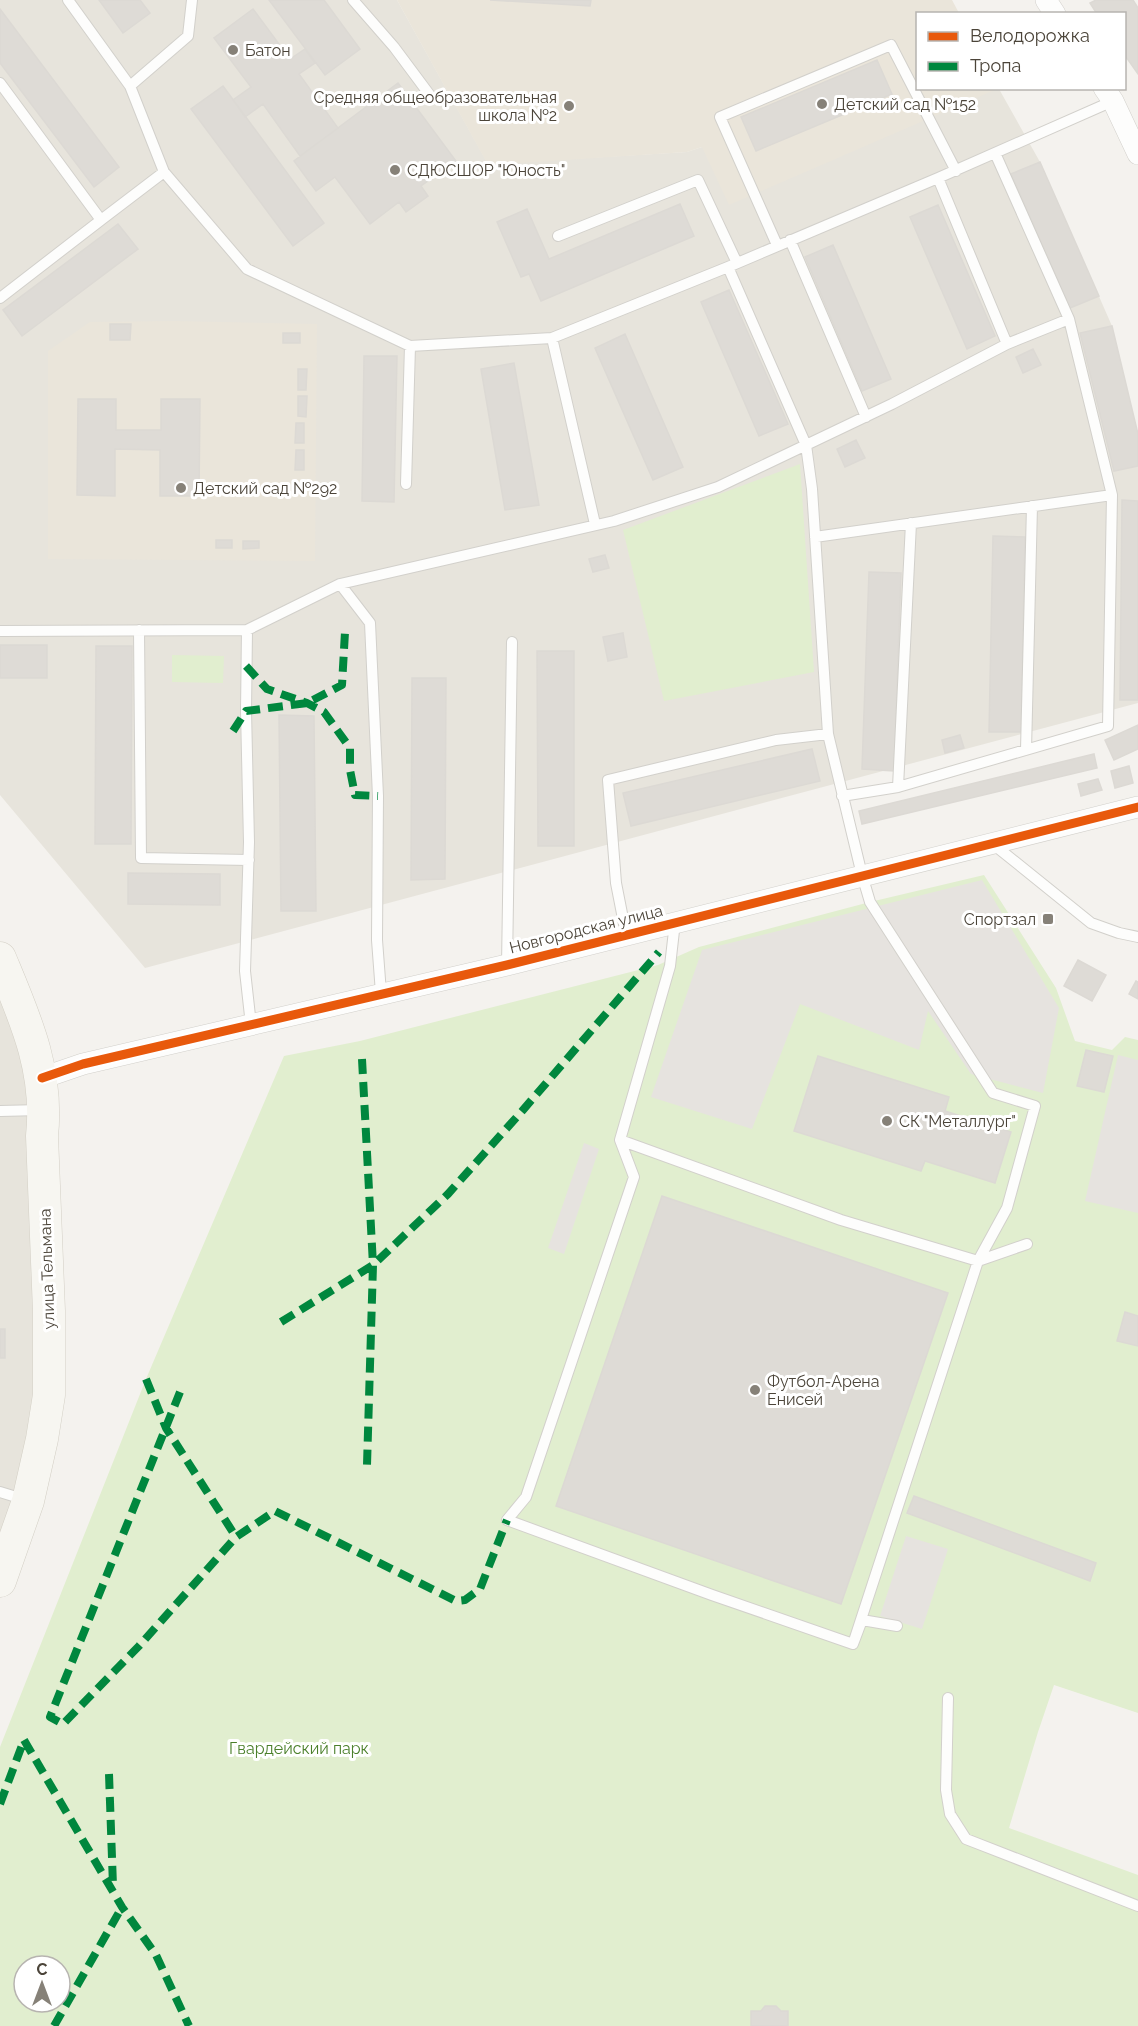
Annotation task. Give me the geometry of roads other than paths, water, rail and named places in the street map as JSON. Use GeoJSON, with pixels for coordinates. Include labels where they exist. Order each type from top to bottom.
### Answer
{"type":"FeatureCollection","features":[{"type":"Feature","properties":{"kind":"main road","name":"улица Тельмана"},"geometry":{"type":"LineString","coordinates":[[0,958],[33,1042],[42,1078],[45,1110],[42,1136],[49,1311],[49,1395],[42,1439],[14,1496],[0,1581]]}},
{"type":"Feature","properties":{"kind":"street"},"geometry":{"type":"LineString","coordinates":[[1109,95],[1138,154]]}},
{"type":"Feature","properties":{"kind":"street","name":"Новгородская улица"},"geometry":{"type":"LineString","coordinates":[[42,1078],[83,1064],[507,965],[1138,807]]}},
{"type":"Feature","properties":{"kind":"lane"},"geometry":{"type":"LineString","coordinates":[[68,0],[130,86],[164,172],[247,269],[410,346],[552,338],[956,171],[1109,95]]}},
{"type":"Feature","properties":{"kind":"lane"},"geometry":{"type":"LineString","coordinates":[[130,86],[188,36],[192,0]]}},
{"type":"Feature","properties":{"kind":"lane"},"geometry":{"type":"LineString","coordinates":[[353,0],[394,47],[432,98]]}},
{"type":"Feature","properties":{"kind":"lane"},"geometry":{"type":"LineString","coordinates":[[777,245],[720,117],[891,45],[956,171]]}},
{"type":"Feature","properties":{"kind":"lane"},"geometry":{"type":"LineString","coordinates":[[0,83],[101,220]]}},
{"type":"Feature","properties":{"kind":"lane"},"geometry":{"type":"LineString","coordinates":[[842,796],[898,787],[1108,726],[1112,495],[1069,319],[994,153]]}},
{"type":"Feature","properties":{"kind":"lane"},"geometry":{"type":"LineString","coordinates":[[0,298],[164,172]]}},
{"type":"Feature","properties":{"kind":"lane"},"geometry":{"type":"LineString","coordinates":[[938,178],[1007,344]]}},
{"type":"Feature","properties":{"kind":"lane"},"geometry":{"type":"LineString","coordinates":[[558,236],[698,180],[806,445],[816,537],[828,734],[870,902],[993,1093],[1035,1106],[1007,1208],[978,1261],[853,1644],[507,1520],[526,1497],[634,1177],[620,1140],[670,966],[675,922]]}},
{"type":"Feature","properties":{"kind":"lane"},"geometry":{"type":"LineString","coordinates":[[790,240],[866,417]]}},
{"type":"Feature","properties":{"kind":"lane"},"geometry":{"type":"LineString","coordinates":[[0,631],[247,630],[340,584],[614,520],[718,487],[866,417],[1007,344],[1069,319]]}},
{"type":"Feature","properties":{"kind":"lane"},"geometry":{"type":"LineString","coordinates":[[552,338],[595,524]]}},
{"type":"Feature","properties":{"kind":"lane"},"geometry":{"type":"LineString","coordinates":[[406,484],[410,346]]}},
{"type":"Feature","properties":{"kind":"lane"},"geometry":{"type":"LineString","coordinates":[[816,537],[1112,495]]}},
{"type":"Feature","properties":{"kind":"lane"},"geometry":{"type":"LineString","coordinates":[[1026,750],[1032,506]]}},
{"type":"Feature","properties":{"kind":"lane"},"geometry":{"type":"LineString","coordinates":[[898,787],[911,523]]}},
{"type":"Feature","properties":{"kind":"lane"},"geometry":{"type":"LineString","coordinates":[[340,584],[370,623],[378,796],[377,940],[381,993]]}},
{"type":"Feature","properties":{"kind":"lane"},"geometry":{"type":"LineString","coordinates":[[139,630],[141,858],[249,860]]}},
{"type":"Feature","properties":{"kind":"lane"},"geometry":{"type":"LineString","coordinates":[[247,630],[249,860],[245,971],[251,1025]]}},
{"type":"Feature","properties":{"kind":"lane"},"geometry":{"type":"LineString","coordinates":[[507,965],[512,642]]}},
{"type":"Feature","properties":{"kind":"lane"},"geometry":{"type":"LineString","coordinates":[[626,934],[616,883],[608,780],[776,740],[828,734]]}},
{"type":"Feature","properties":{"kind":"lane"},"geometry":{"type":"LineString","coordinates":[[993,844],[1091,923],[1138,937]]}},
{"type":"Feature","properties":{"kind":"lane"},"geometry":{"type":"LineString","coordinates":[[0,1111],[45,1110]]}},
{"type":"Feature","properties":{"kind":"lane"},"geometry":{"type":"LineString","coordinates":[[620,1140],[841,1220],[978,1261],[1028,1244]]}},
{"type":"Feature","properties":{"kind":"lane"},"geometry":{"type":"LineString","coordinates":[[862,1620],[897,1626]]}},
{"type":"Feature","properties":{"kind":"lane"},"geometry":{"type":"LineString","coordinates":[[948,1698],[946,1790],[950,1814],[966,1839],[1138,1906]]}},
{"type":"Feature","properties":{"kind":"place","name":"Батон"},"geometry":{"type":"Point","coordinates":[233,50]}},
{"type":"Feature","properties":{"kind":"place","name":"Детский сад №152"},"geometry":{"type":"Point","coordinates":[822,104]}},
{"type":"Feature","properties":{"kind":"place","name":"Средняя общеобразовательная школа №2"},"geometry":{"type":"Point","coordinates":[569,106]}},
{"type":"Feature","properties":{"kind":"place","name":"СДЮСШОР \"Юность\""},"geometry":{"type":"Point","coordinates":[395,170]}},
{"type":"Feature","properties":{"kind":"place","name":"Детский сад №292"},"geometry":{"type":"Point","coordinates":[181,488]}},
{"type":"Feature","properties":{"kind":"place","name":"Спортзал"},"geometry":{"type":"Point","coordinates":[1048,919]}},
{"type":"Feature","properties":{"kind":"place","name":"СК \"Металлург\""},"geometry":{"type":"Point","coordinates":[887,1121]}},
{"type":"Feature","properties":{"kind":"place","name":"Футбол-Арена Енисей"},"geometry":{"type":"Point","coordinates":[755,1390]}},
{"type":"Feature","properties":{"kind":"park label","name":"Гвардейский парк"},"geometry":{"type":"Point","coordinates":[299,1748]}}]}
